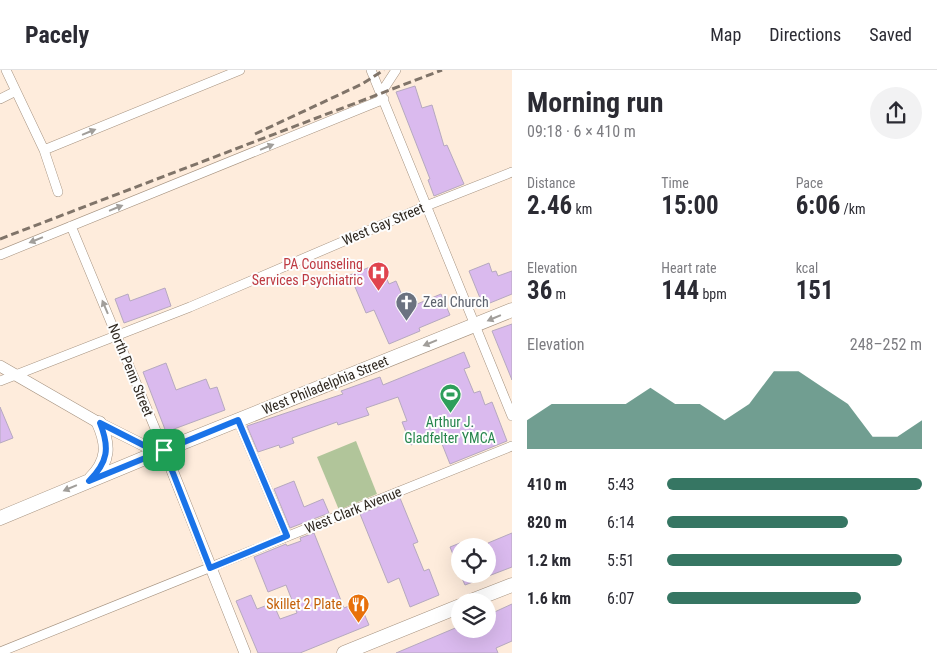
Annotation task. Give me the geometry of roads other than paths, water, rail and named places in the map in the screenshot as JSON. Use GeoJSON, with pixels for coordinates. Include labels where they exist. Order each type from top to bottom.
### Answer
{"type":"FeatureCollection","features":[{"type":"Feature","properties":{"kind":"main road","name":"West Philadelphia Street"},"geometry":{"type":"LineString","coordinates":[[0,518],[512,310]]}},
{"type":"Feature","properties":{"kind":"main road"},"geometry":{"type":"LineString","coordinates":[[0,366],[100,423],[147,447],[164,450]]}},
{"type":"Feature","properties":{"kind":"main road"},"geometry":{"type":"LineString","coordinates":[[89,481],[99,471],[106,456],[107,446],[100,423]]}},
{"type":"Feature","properties":{"kind":"main road","name":"North Penn Street"},"geometry":{"type":"LineString","coordinates":[[164,450],[245,653]]}},
{"type":"Feature","properties":{"kind":"main road"},"geometry":{"type":"LineString","coordinates":[[492,593],[512,585]]}},
{"type":"Feature","properties":{"kind":"main road"},"geometry":{"type":"LineString","coordinates":[[344,653],[451,610]]}},
{"type":"Feature","properties":{"kind":"street"},"geometry":{"type":"LineString","coordinates":[[6,70],[44,150],[58,192]]}},
{"type":"Feature","properties":{"kind":"street"},"geometry":{"type":"LineString","coordinates":[[44,150],[240,70]]}},
{"type":"Feature","properties":{"kind":"street"},"geometry":{"type":"LineString","coordinates":[[371,70],[512,416]]}},
{"type":"Feature","properties":{"kind":"street"},"geometry":{"type":"LineString","coordinates":[[0,255],[382,96],[396,70]]}},
{"type":"Feature","properties":{"kind":"street"},"geometry":{"type":"LineString","coordinates":[[0,99],[16,92]]}},
{"type":"Feature","properties":{"kind":"street","name":"West Gay Street"},"geometry":{"type":"LineString","coordinates":[[0,381],[190,307],[426,206],[512,172]]}},
{"type":"Feature","properties":{"kind":"street","name":"North Penn Street"},"geometry":{"type":"LineString","coordinates":[[71,226],[164,450]]}},
{"type":"Feature","properties":{"kind":"street"},"geometry":{"type":"LineString","coordinates":[[238,420],[287,536]]}},
{"type":"Feature","properties":{"kind":"street","name":"West Clark Avenue"},"geometry":{"type":"LineString","coordinates":[[0,652],[512,446]]}},
{"type":"Feature","properties":{"kind":"railway"},"geometry":{"type":"LineString","coordinates":[[255,134],[362,84],[384,70]]}},
{"type":"Feature","properties":{"kind":"railway"},"geometry":{"type":"LineString","coordinates":[[0,239],[442,70]]}},
{"type":"Feature","properties":{"kind":"place","name":"PA Counseling Services Psychiatric"},"geometry":{"type":"Point","coordinates":[379,291]}},
{"type":"Feature","properties":{"kind":"place","name":"Zeal Church"},"geometry":{"type":"Point","coordinates":[407,321]}},
{"type":"Feature","properties":{"kind":"place","name":"Arthur J. Gladfelter YMCA"},"geometry":{"type":"Point","coordinates":[450,413]}},
{"type":"Feature","properties":{"kind":"place","name":"Skillet 2 Plate"},"geometry":{"type":"Point","coordinates":[358,623]}}]}
